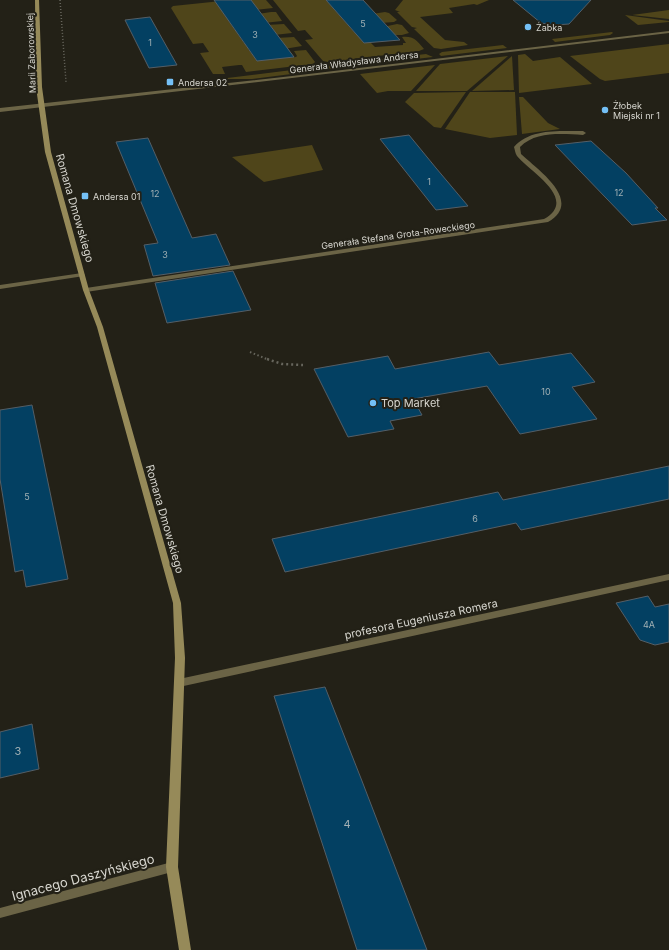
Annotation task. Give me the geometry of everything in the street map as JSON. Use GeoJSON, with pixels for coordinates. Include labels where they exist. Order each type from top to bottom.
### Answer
{"type":"FeatureCollection","features":[{"type":"Feature","properties":{"kind":"street","name":"Marii Zaborowskiej"},"geometry":{"type":"LineString","coordinates":[[37,0],[41,105]]}},
{"type":"Feature","properties":{"kind":"street","name":"Generała Władysława Andersa"},"geometry":{"type":"LineString","coordinates":[[0,110],[669,32]]}},
{"type":"Feature","properties":{"kind":"street","name":"Romana Dmowskiego"},"geometry":{"type":"LineString","coordinates":[[41,105],[48,152],[86,290],[102,334],[177,603],[180,658],[172,867],[185,950]]}},
{"type":"Feature","properties":{"kind":"street","name":"Generała Stefana Grota-Roweckiego"},"geometry":{"type":"LineString","coordinates":[[86,290],[546,221],[556,212],[560,204],[559,197],[552,187],[518,154],[516,147],[525,140],[534,136],[561,133],[583,134]]}},
{"type":"Feature","properties":{"kind":"street"},"geometry":{"type":"LineString","coordinates":[[0,287],[82,275]]}},
{"type":"Feature","properties":{"kind":"street","name":"profesora Eugeniusza Romera"},"geometry":{"type":"LineString","coordinates":[[179,683],[669,577]]}},
{"type":"Feature","properties":{"kind":"street","name":"Ignacego Daszyńskiego"},"geometry":{"type":"LineString","coordinates":[[0,913],[172,867]]}},
{"type":"Feature","properties":{"kind":"path"},"geometry":{"type":"LineString","coordinates":[[60,0],[66,82]]}},
{"type":"Feature","properties":{"kind":"path"},"geometry":{"type":"LineString","coordinates":[[250,352],[278,364],[290,366],[303,365]]}},
{"type":"Feature","properties":{"kind":"shaded area"},"geometry":{"type":"Polygon","coordinates":[[[231,0],[266,0],[273,8],[255,10],[228,20],[235,30],[238,30],[237,33],[244,43],[247,43],[251,48],[248,49],[252,54],[281,58],[296,57],[297,56],[294,51],[306,50],[315,62],[313,64],[246,72],[242,65],[222,67],[225,74],[213,74],[200,53],[209,52],[203,43],[193,44],[171,8],[173,6],[231,0]]]}},
{"type":"Feature","properties":{"kind":"shaded area"},"geometry":{"type":"Polygon","coordinates":[[[273,0],[326,0],[354,32],[375,47],[403,45],[403,43],[406,43],[402,37],[409,37],[419,43],[424,49],[419,51],[328,62],[323,61],[305,40],[313,39],[305,30],[298,31],[273,0]]]}},
{"type":"Feature","properties":{"kind":"shaded area"},"geometry":{"type":"Polygon","coordinates":[[[403,0],[489,0],[477,5],[474,4],[449,8],[453,13],[420,17],[445,40],[464,42],[468,45],[441,49],[434,48],[414,29],[417,28],[412,27],[397,12],[400,12],[395,10],[403,0]]]}},
{"type":"Feature","properties":{"kind":"shaded area"},"geometry":{"type":"Polygon","coordinates":[[[669,10],[669,19],[632,15],[669,10]]]}},
{"type":"Feature","properties":{"kind":"shaded area"},"geometry":{"type":"Polygon","coordinates":[[[276,12],[282,21],[264,23],[258,14],[276,12]]]}},
{"type":"Feature","properties":{"kind":"shaded area"},"geometry":{"type":"Polygon","coordinates":[[[385,12],[389,13],[397,20],[394,22],[380,23],[372,14],[385,12]]]}},
{"type":"Feature","properties":{"kind":"shaded area"},"geometry":{"type":"Polygon","coordinates":[[[625,15],[669,21],[669,22],[638,25],[625,15]]]}},
{"type":"Feature","properties":{"kind":"shaded area"},"geometry":{"type":"Polygon","coordinates":[[[284,24],[292,33],[274,35],[266,25],[284,24]]]}},
{"type":"Feature","properties":{"kind":"shaded area"},"geometry":{"type":"Polygon","coordinates":[[[397,24],[402,25],[409,33],[402,35],[391,35],[383,27],[397,24]]]}},
{"type":"Feature","properties":{"kind":"shaded area"},"geometry":{"type":"Polygon","coordinates":[[[613,33],[610,35],[555,42],[552,39],[613,33]]]}},
{"type":"Feature","properties":{"kind":"shaded area"},"geometry":{"type":"Polygon","coordinates":[[[294,37],[302,46],[284,49],[276,38],[294,37]]]}},
{"type":"Feature","properties":{"kind":"shaded area"},"geometry":{"type":"Polygon","coordinates":[[[669,44],[669,73],[605,81],[600,79],[570,56],[669,44]]]}},
{"type":"Feature","properties":{"kind":"shaded area"},"geometry":{"type":"Polygon","coordinates":[[[503,45],[507,48],[441,56],[439,54],[442,52],[503,45]]]}},
{"type":"Feature","properties":{"kind":"shaded area"},"geometry":{"type":"Polygon","coordinates":[[[426,54],[433,57],[330,69],[328,67],[330,65],[426,54]]]}},
{"type":"Feature","properties":{"kind":"shaded area"},"geometry":{"type":"Polygon","coordinates":[[[525,54],[533,61],[560,57],[592,84],[519,93],[518,55],[525,54]]]}},
{"type":"Feature","properties":{"kind":"shaded area"},"geometry":{"type":"Polygon","coordinates":[[[508,56],[467,91],[416,91],[440,64],[508,56]]]}},
{"type":"Feature","properties":{"kind":"shaded area"},"geometry":{"type":"Polygon","coordinates":[[[512,56],[514,90],[472,91],[512,56]]]}},
{"type":"Feature","properties":{"kind":"shaded area"},"geometry":{"type":"Polygon","coordinates":[[[435,65],[411,91],[388,91],[377,93],[360,74],[435,65]]]}},
{"type":"Feature","properties":{"kind":"shaded area"},"geometry":{"type":"Polygon","coordinates":[[[316,67],[323,70],[252,79],[219,79],[316,67]]]}},
{"type":"Feature","properties":{"kind":"shaded area"},"geometry":{"type":"Polygon","coordinates":[[[466,92],[441,128],[434,127],[405,102],[414,93],[466,92]]]}},
{"type":"Feature","properties":{"kind":"shaded area"},"geometry":{"type":"Polygon","coordinates":[[[470,92],[515,92],[517,135],[490,138],[445,129],[470,92]]]}},
{"type":"Feature","properties":{"kind":"shaded area"},"geometry":{"type":"Polygon","coordinates":[[[519,97],[523,97],[548,123],[560,129],[522,134],[519,97]]]}},
{"type":"Feature","properties":{"kind":"shaded area"},"geometry":{"type":"Polygon","coordinates":[[[312,145],[323,170],[264,182],[232,157],[312,145]]]}},
{"type":"Feature","properties":{"kind":"building"},"geometry":{"type":"Polygon","coordinates":[[[214,0],[251,0],[294,57],[257,61],[214,0]]]}},
{"type":"Feature","properties":{"kind":"building"},"geometry":{"type":"Polygon","coordinates":[[[326,0],[363,0],[400,40],[364,43],[326,0]]]}},
{"type":"Feature","properties":{"kind":"building"},"geometry":{"type":"Polygon","coordinates":[[[513,0],[591,0],[569,24],[555,25],[541,23],[513,0]]]}},
{"type":"Feature","properties":{"kind":"building"},"geometry":{"type":"Polygon","coordinates":[[[150,17],[177,65],[149,68],[125,20],[150,17]]]}},
{"type":"Feature","properties":{"kind":"building"},"geometry":{"type":"Polygon","coordinates":[[[409,135],[468,206],[436,210],[380,139],[409,135]]]}},
{"type":"Feature","properties":{"kind":"building"},"geometry":{"type":"Polygon","coordinates":[[[148,138],[192,238],[216,234],[230,265],[153,276],[144,245],[158,243],[116,142],[148,138]]]}},
{"type":"Feature","properties":{"kind":"building"},"geometry":{"type":"Polygon","coordinates":[[[591,141],[626,173],[667,220],[632,225],[555,145],[591,141]]]}},
{"type":"Feature","properties":{"kind":"building"},"geometry":{"type":"Polygon","coordinates":[[[233,271],[251,310],[167,323],[155,283],[233,271]]]}},
{"type":"Feature","properties":{"kind":"building"},"geometry":{"type":"Polygon","coordinates":[[[489,352],[499,365],[571,353],[595,382],[572,387],[597,419],[520,434],[487,386],[413,399],[422,415],[390,421],[394,429],[348,437],[314,369],[388,356],[395,369],[489,352]]]}},
{"type":"Feature","properties":{"kind":"building"},"geometry":{"type":"Polygon","coordinates":[[[32,405],[68,579],[26,587],[23,570],[15,572],[0,479],[0,410],[32,405]]]}},
{"type":"Feature","properties":{"kind":"building"},"geometry":{"type":"Polygon","coordinates":[[[669,466],[669,499],[521,530],[516,523],[285,572],[272,539],[498,492],[503,500],[669,466]]]}},
{"type":"Feature","properties":{"kind":"building"},"geometry":{"type":"Polygon","coordinates":[[[648,596],[655,607],[669,604],[669,642],[655,645],[640,640],[616,603],[648,596]]]}},
{"type":"Feature","properties":{"kind":"building"},"geometry":{"type":"Polygon","coordinates":[[[325,687],[427,950],[357,950],[274,696],[325,687]]]}},
{"type":"Feature","properties":{"kind":"building"},"geometry":{"type":"Polygon","coordinates":[[[32,724],[39,769],[0,778],[0,732],[32,724]]]}},
{"type":"Feature","properties":{"kind":"place","name":"Żabka"},"geometry":{"type":"Point","coordinates":[528,27]}},
{"type":"Feature","properties":{"kind":"place","name":"Andersa 02"},"geometry":{"type":"Point","coordinates":[170,82]}},
{"type":"Feature","properties":{"kind":"place","name":"Żłobek Miejski nr 1"},"geometry":{"type":"Point","coordinates":[605,110]}},
{"type":"Feature","properties":{"kind":"place","name":"Andersa 01"},"geometry":{"type":"Point","coordinates":[85,196]}},
{"type":"Feature","properties":{"kind":"place","name":"Top Market"},"geometry":{"type":"Point","coordinates":[373,403]}}]}
